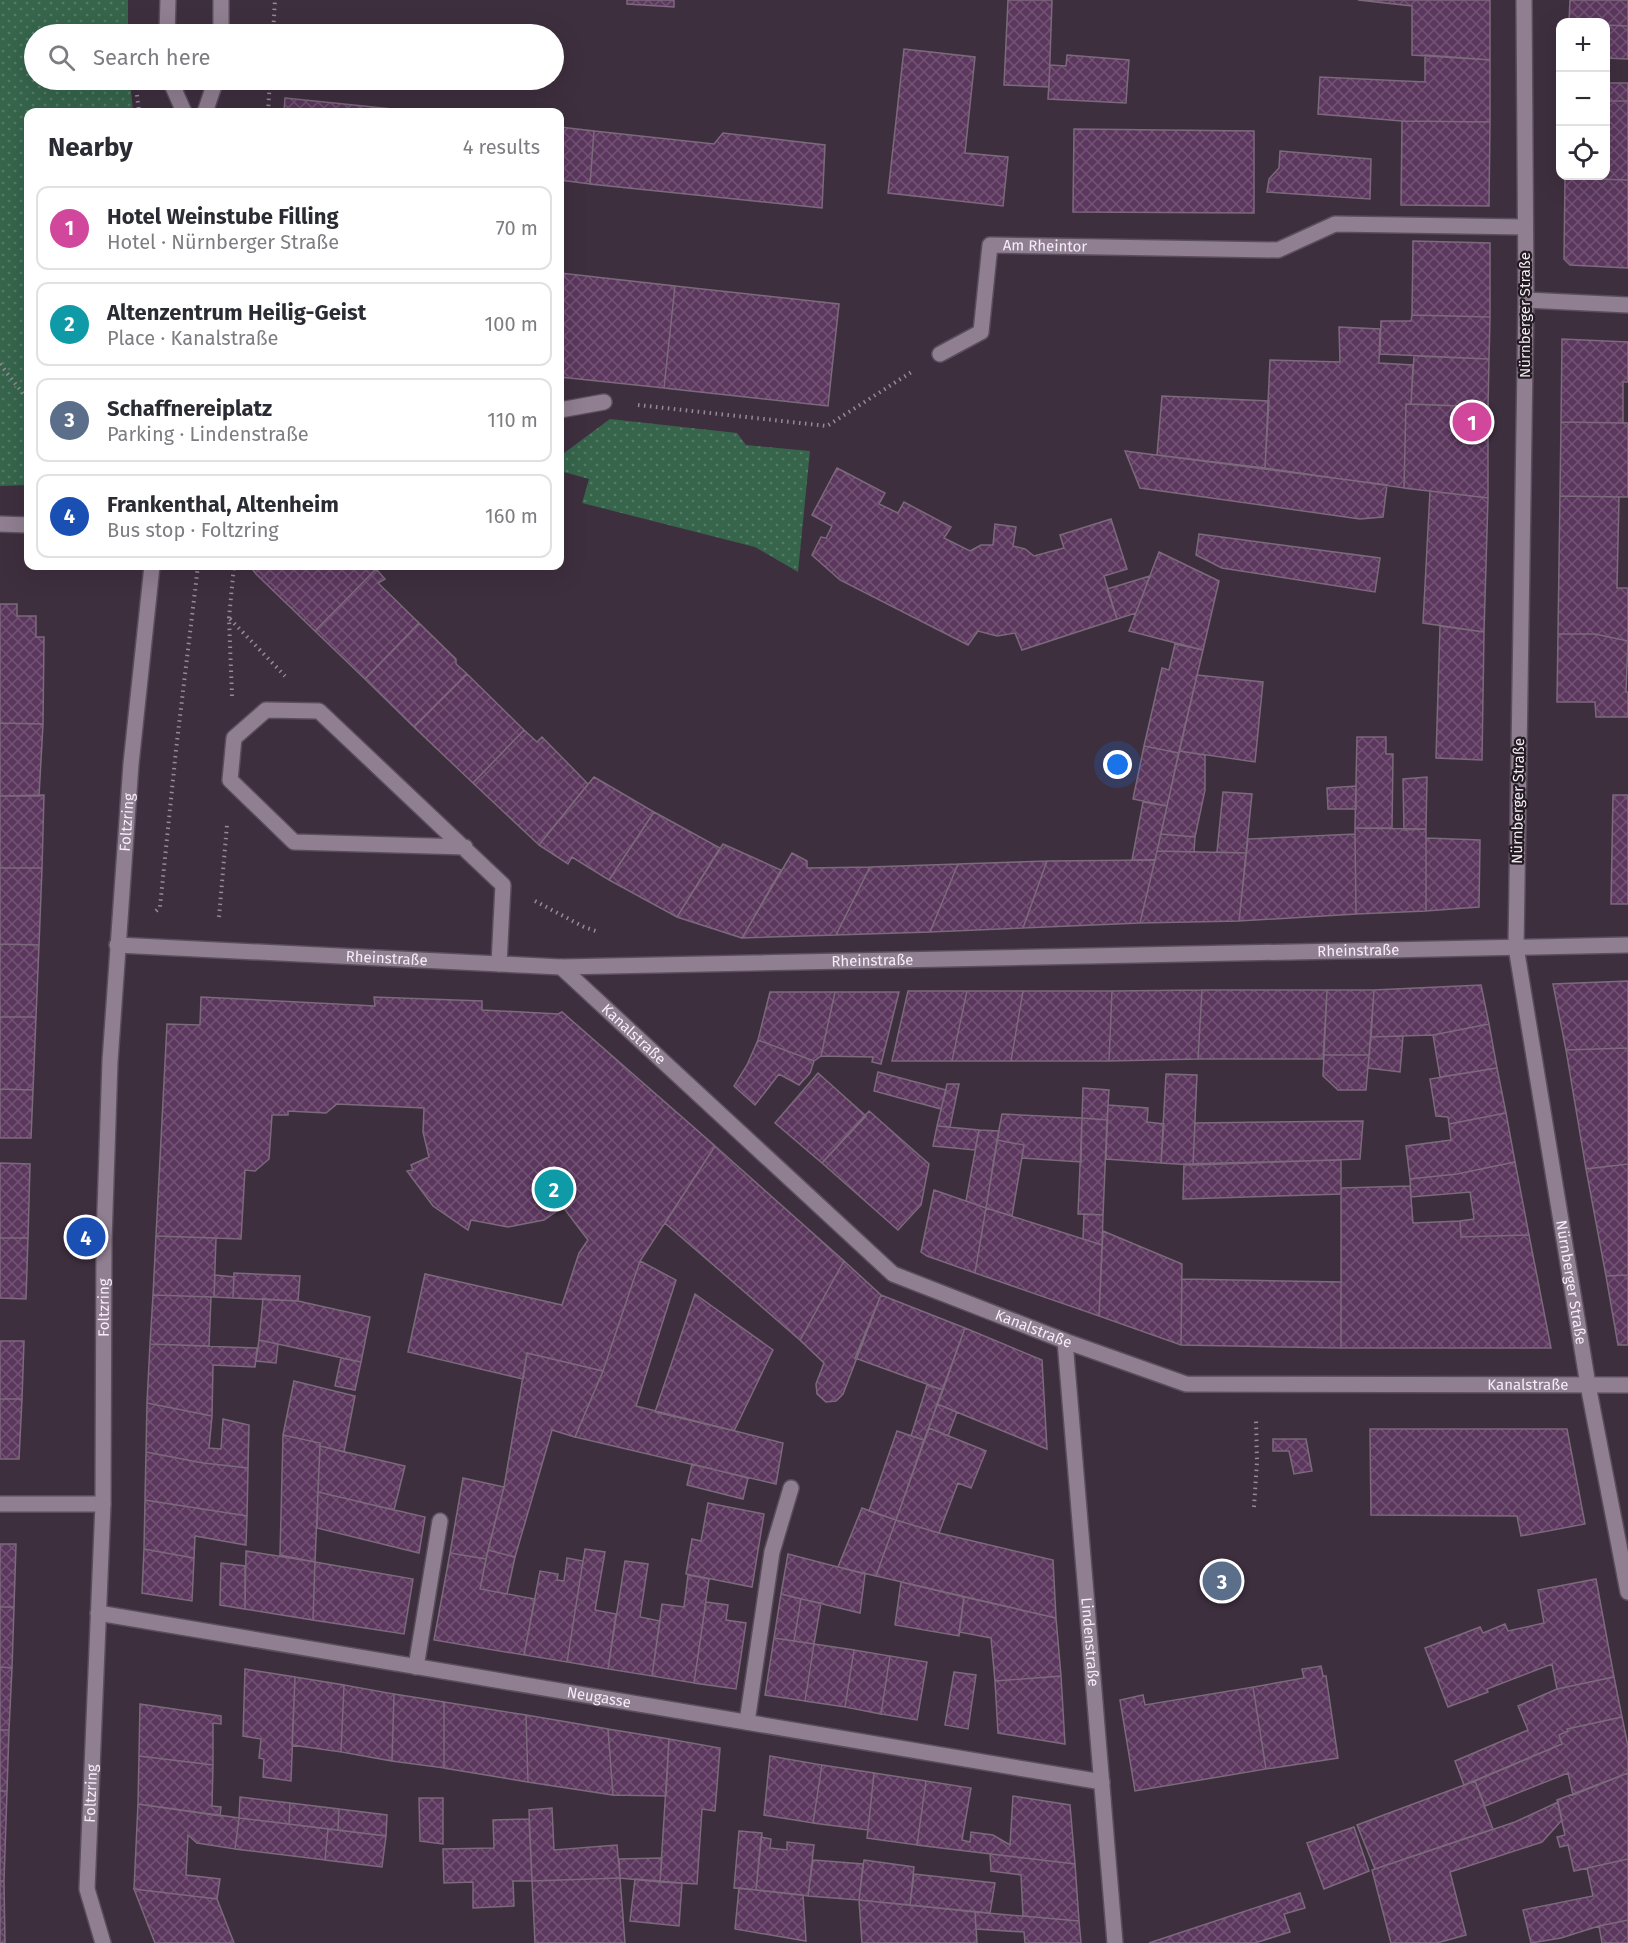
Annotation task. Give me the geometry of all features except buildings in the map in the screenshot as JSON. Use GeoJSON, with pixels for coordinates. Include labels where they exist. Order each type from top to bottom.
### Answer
{"type":"FeatureCollection","features":[{"type":"Feature","properties":{"kind":"street"},"geometry":{"type":"LineString","coordinates":[[167,24],[168,0]]}},
{"type":"Feature","properties":{"kind":"street"},"geometry":{"type":"LineString","coordinates":[[221,0],[221,24]]}},
{"type":"Feature","properties":{"kind":"street","name":"Nürnberger Straße"},"geometry":{"type":"LineString","coordinates":[[1524,0],[1526,300],[1516,947],[1588,1385],[1628,1592]]}},
{"type":"Feature","properties":{"kind":"street"},"geometry":{"type":"LineString","coordinates":[[174,90],[182,108]]}},
{"type":"Feature","properties":{"kind":"street"},"geometry":{"type":"LineString","coordinates":[[206,108],[213,90]]}},
{"type":"Feature","properties":{"kind":"street","name":"Am Rheintor"},"geometry":{"type":"LineString","coordinates":[[940,354],[981,332],[990,245],[1278,250],[1335,224],[1525,227]]}},
{"type":"Feature","properties":{"kind":"street"},"geometry":{"type":"LineString","coordinates":[[1526,300],[1628,305]]}},
{"type":"Feature","properties":{"kind":"street"},"geometry":{"type":"LineString","coordinates":[[564,409],[604,402]]}},
{"type":"Feature","properties":{"kind":"street"},"geometry":{"type":"LineString","coordinates":[[0,524],[24,525]]}},
{"type":"Feature","properties":{"kind":"street","name":"Foltzring"},"geometry":{"type":"LineString","coordinates":[[103,1943],[87,1889],[103,1504],[105,1228],[110,1061],[131,764],[152,570]]}},
{"type":"Feature","properties":{"kind":"street"},"geometry":{"type":"LineString","coordinates":[[465,847],[294,842],[230,780],[234,738],[266,710],[319,711],[465,847],[503,885],[499,964]]}},
{"type":"Feature","properties":{"kind":"street","name":"Rheinstraße"},"geometry":{"type":"LineString","coordinates":[[117,945],[561,967],[1628,945]]}},
{"type":"Feature","properties":{"kind":"street","name":"Kanalstraße"},"geometry":{"type":"LineString","coordinates":[[561,967],[893,1274],[1065,1341],[1186,1384],[1628,1385]]}},
{"type":"Feature","properties":{"kind":"street","name":"Lindenstraße"},"geometry":{"type":"LineString","coordinates":[[1065,1341],[1115,1943]]}},
{"type":"Feature","properties":{"kind":"street"},"geometry":{"type":"LineString","coordinates":[[747,1722],[772,1552],[791,1488]]}},
{"type":"Feature","properties":{"kind":"street"},"geometry":{"type":"LineString","coordinates":[[0,1504],[103,1504]]}},
{"type":"Feature","properties":{"kind":"street"},"geometry":{"type":"LineString","coordinates":[[416,1667],[440,1521]]}},
{"type":"Feature","properties":{"kind":"street","name":"Neugasse"},"geometry":{"type":"LineString","coordinates":[[99,1613],[1102,1782]]}},
{"type":"Feature","properties":{"kind":"path"},"geometry":{"type":"LineString","coordinates":[[274,24],[275,0]]}},
{"type":"Feature","properties":{"kind":"path"},"geometry":{"type":"LineString","coordinates":[[268,108],[269,90]]}},
{"type":"Feature","properties":{"kind":"path"},"geometry":{"type":"LineString","coordinates":[[604,402],[827,426],[940,354]]}},
{"type":"Feature","properties":{"kind":"path"},"geometry":{"type":"LineString","coordinates":[[0,364],[24,395]]}},
{"type":"Feature","properties":{"kind":"path"},"geometry":{"type":"LineString","coordinates":[[117,945],[160,907],[198,570]]}},
{"type":"Feature","properties":{"kind":"path"},"geometry":{"type":"LineString","coordinates":[[234,570],[229,618],[234,738]]}},
{"type":"Feature","properties":{"kind":"path"},"geometry":{"type":"LineString","coordinates":[[229,618],[319,711]]}},
{"type":"Feature","properties":{"kind":"path"},"geometry":{"type":"LineString","coordinates":[[216,950],[230,780]]}},
{"type":"Feature","properties":{"kind":"path"},"geometry":{"type":"LineString","coordinates":[[503,885],[584,927],[607,934]]}},
{"type":"Feature","properties":{"kind":"path"},"geometry":{"type":"LineString","coordinates":[[1254,1507],[1257,1462],[1255,1385]]}},
{"type":"Feature","properties":{"kind":"green space"},"geometry":{"type":"Polygon","coordinates":[[[0,0],[128,0],[128,24],[24,24],[24,90],[131,90],[133,108],[24,108],[24,485],[0,486],[0,0]]]}},
{"type":"Feature","properties":{"kind":"green space"},"geometry":{"type":"Polygon","coordinates":[[[610,419],[737,433],[746,445],[810,451],[798,572],[755,547],[582,503],[589,479],[564,472],[564,453],[610,419]]]}},
{"type":"Feature","properties":{"kind":"place","name":"Hotel Weinstube Filling"},"geometry":{"type":"Point","coordinates":[1472,422]}},
{"type":"Feature","properties":{"kind":"place","name":"Altenzentrum Heilig-Geist"},"geometry":{"type":"Point","coordinates":[554,1189]}},
{"type":"Feature","properties":{"kind":"place","name":"Frankenthal, Altenheim"},"geometry":{"type":"Point","coordinates":[86,1237]}},
{"type":"Feature","properties":{"kind":"place","name":"Schaffnereiplatz"},"geometry":{"type":"Point","coordinates":[1222,1581]}}]}
